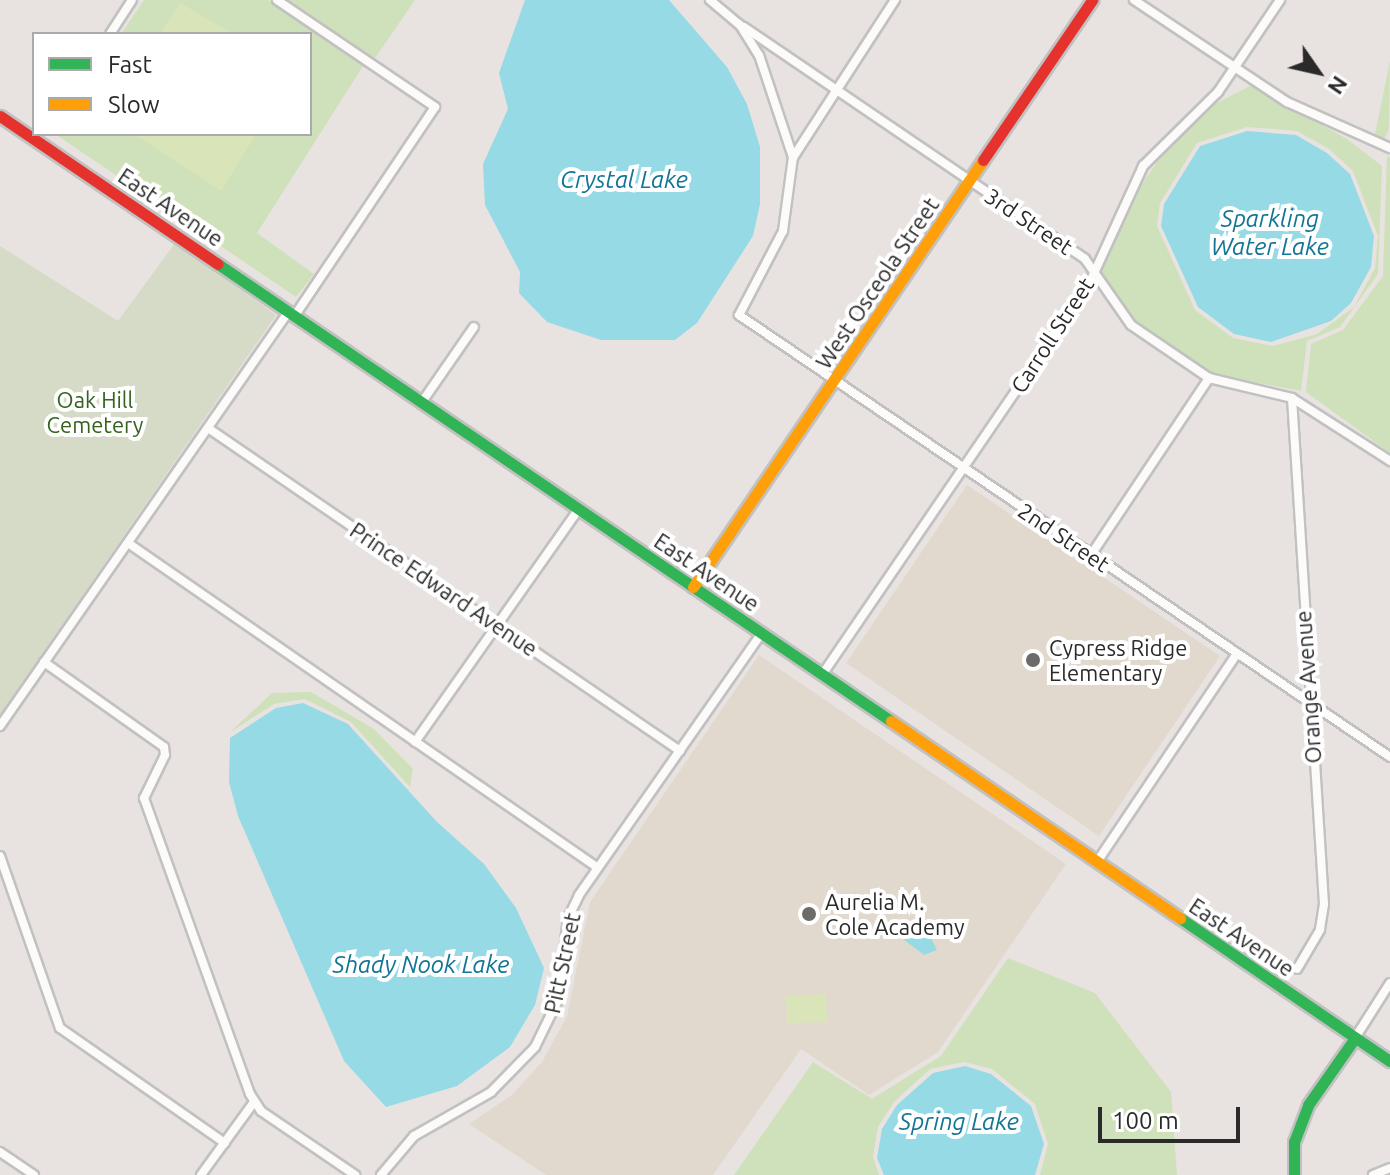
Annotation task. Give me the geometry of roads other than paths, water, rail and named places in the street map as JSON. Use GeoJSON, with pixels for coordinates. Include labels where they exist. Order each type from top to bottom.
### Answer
{"type":"FeatureCollection","features":[{"type":"Feature","properties":{"kind":"street"},"geometry":{"type":"LineString","coordinates":[[111,32],[132,0]]}},
{"type":"Feature","properties":{"kind":"street"},"geometry":{"type":"LineString","coordinates":[[0,726],[435,107],[277,0]]}},
{"type":"Feature","properties":{"kind":"street"},"geometry":{"type":"LineString","coordinates":[[710,0],[740,25],[768,72],[793,157]]}},
{"type":"Feature","properties":{"kind":"street"},"geometry":{"type":"LineString","coordinates":[[793,157],[895,0]]}},
{"type":"Feature","properties":{"kind":"street","name":"West Osceola Street"},"geometry":{"type":"LineString","coordinates":[[693,587],[1092,0]]}},
{"type":"Feature","properties":{"kind":"street"},"geometry":{"type":"LineString","coordinates":[[1134,0],[1307,114],[1389,146]]}},
{"type":"Feature","properties":{"kind":"street","name":"Carroll Street"},"geometry":{"type":"LineString","coordinates":[[822,675],[1094,270],[1143,166],[1218,92],[1280,0]]}},
{"type":"Feature","properties":{"kind":"street","name":"3rd Street"},"geometry":{"type":"LineString","coordinates":[[740,25],[970,181],[1094,270],[1131,325],[1209,378],[1292,398],[1390,461]]}},
{"type":"Feature","properties":{"kind":"street","name":"East Avenue"},"geometry":{"type":"LineString","coordinates":[[0,116],[32,133]]}},
{"type":"Feature","properties":{"kind":"street","name":"East Avenue"},"geometry":{"type":"LineString","coordinates":[[40,137],[422,402],[1390,1061]]}},
{"type":"Feature","properties":{"kind":"street","name":"2nd Street"},"geometry":{"type":"LineString","coordinates":[[793,157],[783,231],[739,315],[1390,757]]}},
{"type":"Feature","properties":{"kind":"street"},"geometry":{"type":"LineString","coordinates":[[422,402],[474,327]]}},
{"type":"Feature","properties":{"kind":"street"},"geometry":{"type":"LineString","coordinates":[[1091,555],[1209,378]]}},
{"type":"Feature","properties":{"kind":"street","name":"Orange Avenue"},"geometry":{"type":"LineString","coordinates":[[1292,398],[1324,904],[1320,930],[1297,969]]}},
{"type":"Feature","properties":{"kind":"street","name":"Prince Edward Avenue"},"geometry":{"type":"LineString","coordinates":[[208,428],[680,751]]}},
{"type":"Feature","properties":{"kind":"street"},"geometry":{"type":"LineString","coordinates":[[415,742],[579,509]]}},
{"type":"Feature","properties":{"kind":"street"},"geometry":{"type":"LineString","coordinates":[[128,543],[598,868]]}},
{"type":"Feature","properties":{"kind":"street","name":"Pitt Street"},"geometry":{"type":"LineString","coordinates":[[381,1175],[414,1136],[491,1092],[535,1047],[557,1002],[571,910],[762,633]]}},
{"type":"Feature","properties":{"kind":"street"},"geometry":{"type":"LineString","coordinates":[[1097,862],[1237,654]]}},
{"type":"Feature","properties":{"kind":"street"},"geometry":{"type":"LineString","coordinates":[[44,662],[164,747],[144,798],[254,1102],[355,1175]]}},
{"type":"Feature","properties":{"kind":"street"},"geometry":{"type":"LineString","coordinates":[[0,856],[60,1028],[225,1143]]}},
{"type":"Feature","properties":{"kind":"street"},"geometry":{"type":"LineString","coordinates":[[0,883],[7,874]]}},
{"type":"Feature","properties":{"kind":"street"},"geometry":{"type":"LineString","coordinates":[[1294,1175],[1294,1142],[1304,1114],[1390,983]]}},
{"type":"Feature","properties":{"kind":"street"},"geometry":{"type":"LineString","coordinates":[[201,1175],[254,1102]]}},
{"type":"Feature","properties":{"kind":"street"},"geometry":{"type":"LineString","coordinates":[[0,1152],[33,1175]]}},
{"type":"Feature","properties":{"kind":"street"},"geometry":{"type":"LineString","coordinates":[[1373,1175],[1390,1168]]}},
{"type":"Feature","properties":{"kind":"water","name":"Crystal Lake"},"geometry":{"type":"Polygon","coordinates":[[[525,0],[669,0],[727,67],[747,104],[760,147],[760,204],[753,236],[697,323],[675,340],[601,340],[547,322],[519,293],[520,272],[485,205],[483,164],[508,109],[499,73],[525,0]]]}},
{"type":"Feature","properties":{"kind":"water","name":"Sparkling Water Lake"},"geometry":{"type":"Polygon","coordinates":[[[1247,131],[1296,135],[1327,153],[1350,174],[1374,236],[1371,267],[1351,303],[1331,321],[1271,342],[1234,334],[1198,307],[1161,226],[1164,204],[1200,146],[1247,131]]]}},
{"type":"Feature","properties":{"kind":"water","name":"Shady Nook Lake"},"geometry":{"type":"Polygon","coordinates":[[[303,703],[348,724],[437,822],[484,864],[516,908],[544,968],[535,1005],[510,1047],[457,1086],[386,1107],[344,1061],[238,816],[229,782],[230,738],[276,708],[303,703]]]}},
{"type":"Feature","properties":{"kind":"water"},"geometry":{"type":"Polygon","coordinates":[[[910,926],[929,934],[937,950],[924,955],[903,939],[910,926]]]}},
{"type":"Feature","properties":{"kind":"water","name":"Spring Lake"},"geometry":{"type":"Polygon","coordinates":[[[965,1066],[991,1074],[1031,1106],[1044,1144],[1035,1175],[884,1175],[877,1158],[882,1129],[897,1105],[933,1073],[965,1066]]]}},
{"type":"Feature","properties":{"kind":"place","name":"Cypress Ridge Elementary"},"geometry":{"type":"Point","coordinates":[1033,660]}},
{"type":"Feature","properties":{"kind":"place","name":"Aurelia M. Cole Academy"},"geometry":{"type":"Point","coordinates":[809,914]}},
{"type":"Feature","properties":{"kind":"park label","name":"Oak Hill Cemetery"},"geometry":{"type":"Point","coordinates":[95,412]}}]}
